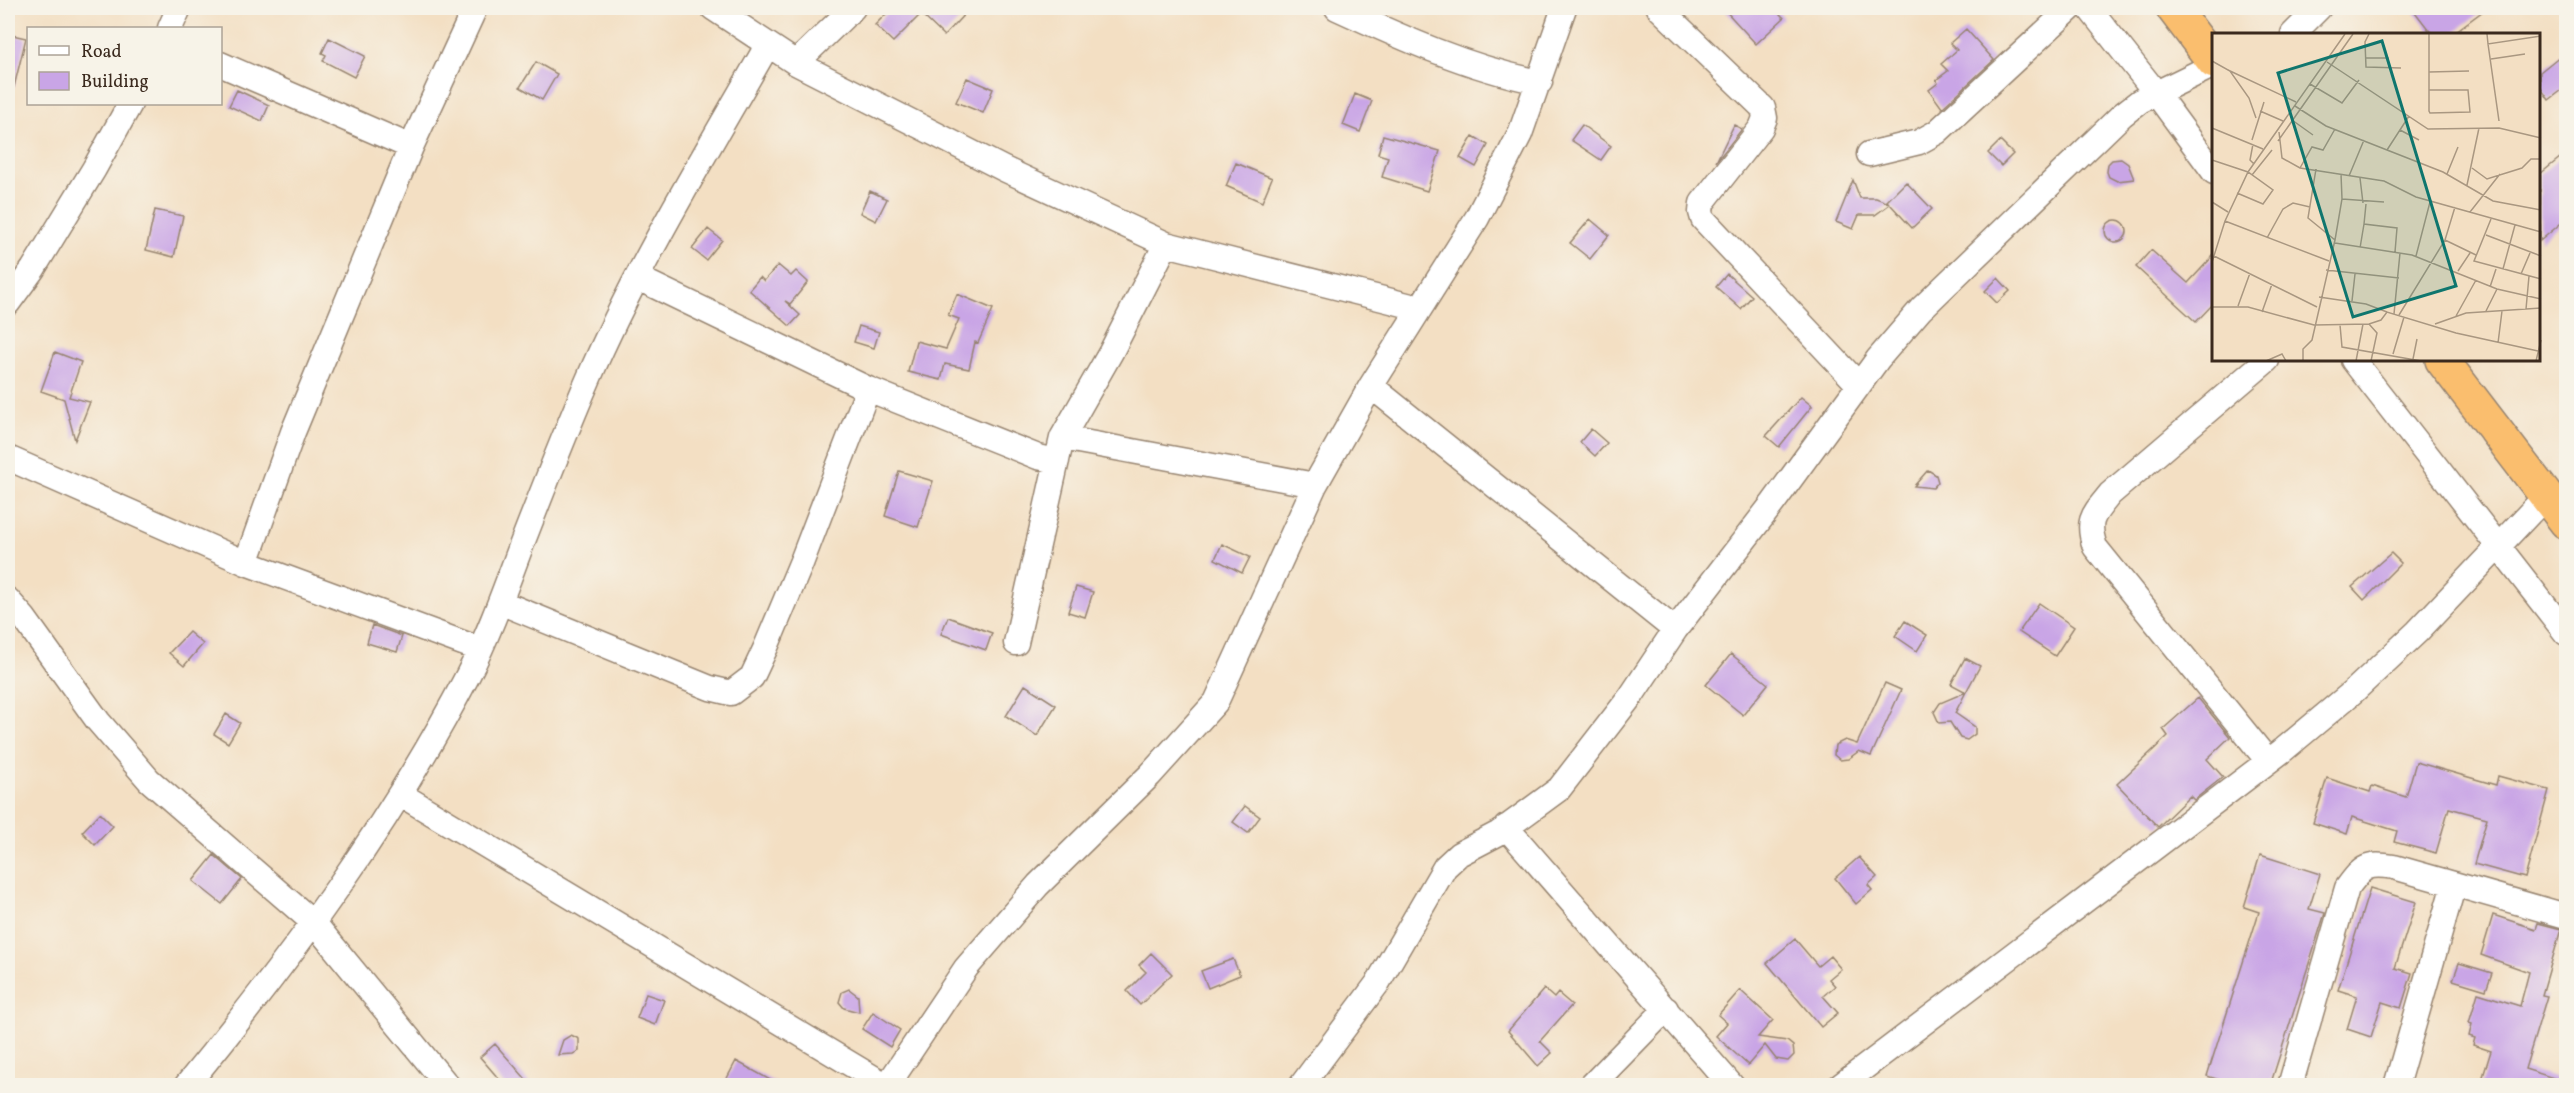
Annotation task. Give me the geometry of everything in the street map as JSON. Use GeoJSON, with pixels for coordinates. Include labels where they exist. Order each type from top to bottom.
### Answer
{"type":"FeatureCollection","features":[{"type":"Feature","properties":{"kind":"highway"},"geometry":{"type":"LineString","coordinates":[[2173,8],[2212,61]]}},
{"type":"Feature","properties":{"kind":"highway"},"geometry":{"type":"LineString","coordinates":[[2444,362],[2566,522]]}},
{"type":"Feature","properties":{"kind":"street"},"geometry":{"type":"LineString","coordinates":[[170,27],[180,8]]}},
{"type":"Feature","properties":{"kind":"street"},"geometry":{"type":"LineString","coordinates":[[246,563],[293,432],[411,147],[475,8]]}},
{"type":"Feature","properties":{"kind":"street"},"geometry":{"type":"LineString","coordinates":[[713,8],[767,46],[796,63],[1004,169],[1166,244],[1419,308]]}},
{"type":"Feature","properties":{"kind":"street"},"geometry":{"type":"LineString","coordinates":[[796,63],[853,8]]}},
{"type":"Feature","properties":{"kind":"street"},"geometry":{"type":"LineString","coordinates":[[1337,8],[1401,37],[1506,74],[1540,82]]}},
{"type":"Feature","properties":{"kind":"street"},"geometry":{"type":"LineString","coordinates":[[400,794],[887,1086],[966,968],[1038,885],[1150,775],[1216,702],[1315,485],[1371,386],[1478,218],[1520,134],[1564,8]]}},
{"type":"Feature","properties":{"kind":"street"},"geometry":{"type":"LineString","coordinates":[[1659,8],[1763,108],[1765,118],[1761,128],[1702,203],[1703,219],[1859,385]]}},
{"type":"Feature","properties":{"kind":"street"},"geometry":{"type":"LineString","coordinates":[[1869,154],[1908,146],[1938,132],[2071,8]]}},
{"type":"Feature","properties":{"kind":"street"},"geometry":{"type":"LineString","coordinates":[[2090,8],[2212,169]]}},
{"type":"Feature","properties":{"kind":"street"},"geometry":{"type":"LineString","coordinates":[[2294,33],[2319,8]]}},
{"type":"Feature","properties":{"kind":"street"},"geometry":{"type":"LineString","coordinates":[[186,1086],[264,991],[314,923],[424,757],[479,649],[500,602],[589,378],[638,278],[767,46]]}},
{"type":"Feature","properties":{"kind":"street"},"geometry":{"type":"LineString","coordinates":[[222,65],[411,147]]}},
{"type":"Feature","properties":{"kind":"street"},"geometry":{"type":"LineString","coordinates":[[1301,1086],[1377,984],[1446,867],[1459,854],[1506,827],[1558,789],[1575,770],[1675,630],[1859,385],[1921,309],[2122,115],[2140,101],[2212,65]]}},
{"type":"Feature","properties":{"kind":"street"},"geometry":{"type":"LineString","coordinates":[[8,303],[33,269],[64,219],[129,105]]}},
{"type":"Feature","properties":{"kind":"street"},"geometry":{"type":"LineString","coordinates":[[1016,643],[1062,438],[1111,352],[1166,244]]}},
{"type":"Feature","properties":{"kind":"street"},"geometry":{"type":"LineString","coordinates":[[638,278],[868,389],[1038,457],[1057,461]]}},
{"type":"Feature","properties":{"kind":"street"},"geometry":{"type":"LineString","coordinates":[[2265,362],[2110,494],[2095,513],[2089,529],[2095,547],[2268,761]]}},
{"type":"Feature","properties":{"kind":"street"},"geometry":{"type":"LineString","coordinates":[[2355,362],[2566,633]]}},
{"type":"Feature","properties":{"kind":"street"},"geometry":{"type":"LineString","coordinates":[[1371,386],[1675,630]]}},
{"type":"Feature","properties":{"kind":"street"},"geometry":{"type":"LineString","coordinates":[[500,602],[710,688],[731,693],[752,677],[766,647],[802,561],[868,389]]}},
{"type":"Feature","properties":{"kind":"street"},"geometry":{"type":"LineString","coordinates":[[1062,438],[1315,485]]}},
{"type":"Feature","properties":{"kind":"street"},"geometry":{"type":"LineString","coordinates":[[8,458],[246,563],[479,649]]}},
{"type":"Feature","properties":{"kind":"street"},"geometry":{"type":"LineString","coordinates":[[1840,1086],[2268,761],[2354,691],[2409,640],[2546,496]]}},
{"type":"Feature","properties":{"kind":"street"},"geometry":{"type":"LineString","coordinates":[[8,600],[24,618],[98,722],[149,780],[314,923],[448,1086]]}},
{"type":"Feature","properties":{"kind":"street"},"geometry":{"type":"LineString","coordinates":[[1506,827],[1732,1086]]}},
{"type":"Feature","properties":{"kind":"street"},"geometry":{"type":"LineString","coordinates":[[2290,1086],[2348,888],[2358,873],[2374,864],[2394,867],[2566,916]]}},
{"type":"Feature","properties":{"kind":"street"},"geometry":{"type":"LineString","coordinates":[[2396,1086],[2454,884]]}},
{"type":"Feature","properties":{"kind":"street"},"geometry":{"type":"LineString","coordinates":[[1592,1086],[1666,1009]]}},
{"type":"Feature","properties":{"kind":"building"},"geometry":{"type":"Polygon","coordinates":[[[892,8],[970,8],[944,36],[921,14],[893,42],[875,25],[892,8]]]}},
{"type":"Feature","properties":{"kind":"building"},"geometry":{"type":"Polygon","coordinates":[[[1723,8],[1774,8],[1784,18],[1756,44],[1723,8]]]}},
{"type":"Feature","properties":{"kind":"building"},"geometry":{"type":"Polygon","coordinates":[[[2412,8],[2487,8],[2453,33],[2431,33],[2412,8]]]}},
{"type":"Feature","properties":{"kind":"building"},"geometry":{"type":"Polygon","coordinates":[[[1966,29],[1994,60],[1942,108],[1929,90],[1938,83],[1936,80],[1948,71],[1941,64],[1957,50],[1950,43],[1966,29]]]}},
{"type":"Feature","properties":{"kind":"building"},"geometry":{"type":"Polygon","coordinates":[[[8,34],[26,38],[14,87],[8,86],[8,34]]]}},
{"type":"Feature","properties":{"kind":"building"},"geometry":{"type":"Polygon","coordinates":[[[329,38],[365,56],[354,77],[323,61],[326,55],[322,53],[329,38]]]}},
{"type":"Feature","properties":{"kind":"building"},"geometry":{"type":"Polygon","coordinates":[[[2566,51],[2566,87],[2549,100],[2541,88],[2541,71],[2566,51]]]}},
{"type":"Feature","properties":{"kind":"building"},"geometry":{"type":"Polygon","coordinates":[[[536,62],[557,74],[542,100],[520,87],[536,62]]]}},
{"type":"Feature","properties":{"kind":"building"},"geometry":{"type":"Polygon","coordinates":[[[967,78],[993,89],[983,113],[956,102],[967,78]]]}},
{"type":"Feature","properties":{"kind":"building"},"geometry":{"type":"Polygon","coordinates":[[[237,90],[269,105],[262,121],[229,106],[237,90]]]}},
{"type":"Feature","properties":{"kind":"building"},"geometry":{"type":"Polygon","coordinates":[[[1355,94],[1372,101],[1360,132],[1343,125],[1355,94]]]}},
{"type":"Feature","properties":{"kind":"building"},"geometry":{"type":"Polygon","coordinates":[[[1582,125],[1611,146],[1601,160],[1571,140],[1582,125]]]}},
{"type":"Feature","properties":{"kind":"building"},"geometry":{"type":"Polygon","coordinates":[[[1734,125],[1742,129],[1716,162],[1734,125]]]}},
{"type":"Feature","properties":{"kind":"building"},"geometry":{"type":"Polygon","coordinates":[[[1383,135],[1440,151],[1427,191],[1382,177],[1388,157],[1378,154],[1383,135]]]}},
{"type":"Feature","properties":{"kind":"building"},"geometry":{"type":"Polygon","coordinates":[[[1473,136],[1488,145],[1476,167],[1460,158],[1473,136]]]}},
{"type":"Feature","properties":{"kind":"building"},"geometry":{"type":"Polygon","coordinates":[[[2000,141],[2013,154],[2001,166],[1988,153],[2000,141]]]}},
{"type":"Feature","properties":{"kind":"building"},"geometry":{"type":"Polygon","coordinates":[[[2566,153],[2566,219],[2541,240],[2541,173],[2566,153]]]}},
{"type":"Feature","properties":{"kind":"building"},"geometry":{"type":"Polygon","coordinates":[[[2121,159],[2128,164],[2134,179],[2117,181],[2109,177],[2108,164],[2112,160],[2121,159]]]}},
{"type":"Feature","properties":{"kind":"building"},"geometry":{"type":"Polygon","coordinates":[[[1236,163],[1272,178],[1262,202],[1226,186],[1236,163]]]}},
{"type":"Feature","properties":{"kind":"building"},"geometry":{"type":"Polygon","coordinates":[[[1853,180],[1860,198],[1876,198],[1889,203],[1887,201],[1906,182],[1932,209],[1912,228],[1890,204],[1875,215],[1859,215],[1853,229],[1836,222],[1853,180]]]}},
{"type":"Feature","properties":{"kind":"building"},"geometry":{"type":"Polygon","coordinates":[[[870,191],[887,199],[876,221],[860,213],[870,191]]]}},
{"type":"Feature","properties":{"kind":"building"},"geometry":{"type":"Polygon","coordinates":[[[155,210],[183,216],[174,257],[146,250],[155,210]]]}},
{"type":"Feature","properties":{"kind":"building"},"geometry":{"type":"Polygon","coordinates":[[[1590,219],[1609,235],[1590,259],[1570,243],[1590,219]]]}},
{"type":"Feature","properties":{"kind":"building"},"geometry":{"type":"Polygon","coordinates":[[[2116,220],[2124,223],[2127,231],[2124,239],[2116,242],[2108,239],[2105,231],[2108,223],[2116,220]]]}},
{"type":"Feature","properties":{"kind":"building"},"geometry":{"type":"Polygon","coordinates":[[[708,229],[722,240],[706,260],[692,249],[708,229]]]}},
{"type":"Feature","properties":{"kind":"building"},"geometry":{"type":"Polygon","coordinates":[[[2151,250],[2188,283],[2212,257],[2212,305],[2196,322],[2136,267],[2151,250]]]}},
{"type":"Feature","properties":{"kind":"building"},"geometry":{"type":"Polygon","coordinates":[[[778,265],[791,276],[796,271],[808,282],[790,304],[785,301],[800,315],[790,326],[749,290],[760,277],[764,281],[778,265]]]}},
{"type":"Feature","properties":{"kind":"building"},"geometry":{"type":"Polygon","coordinates":[[[1727,274],[1752,296],[1741,309],[1716,287],[1727,274]]]}},
{"type":"Feature","properties":{"kind":"building"},"geometry":{"type":"Polygon","coordinates":[[[1998,278],[2010,291],[1997,303],[1985,291],[1998,278]]]}},
{"type":"Feature","properties":{"kind":"building"},"geometry":{"type":"Polygon","coordinates":[[[957,294],[993,309],[978,343],[975,342],[969,369],[945,364],[941,380],[908,372],[916,341],[946,349],[959,319],[948,315],[957,294]]]}},
{"type":"Feature","properties":{"kind":"building"},"geometry":{"type":"Polygon","coordinates":[[[859,326],[879,332],[874,348],[854,342],[859,326]]]}},
{"type":"Feature","properties":{"kind":"building"},"geometry":{"type":"Polygon","coordinates":[[[55,352],[81,362],[69,397],[90,402],[75,440],[64,399],[41,391],[55,352]]]}},
{"type":"Feature","properties":{"kind":"building"},"geometry":{"type":"Polygon","coordinates":[[[1801,397],[1812,406],[1779,447],[1766,436],[1801,397]]]}},
{"type":"Feature","properties":{"kind":"building"},"geometry":{"type":"Polygon","coordinates":[[[1591,429],[1607,443],[1595,456],[1580,442],[1591,429]]]}},
{"type":"Feature","properties":{"kind":"building"},"geometry":{"type":"Polygon","coordinates":[[[1928,470],[1936,475],[1938,482],[1933,488],[1914,486],[1928,470]]]}},
{"type":"Feature","properties":{"kind":"building"},"geometry":{"type":"Polygon","coordinates":[[[899,471],[933,481],[918,527],[885,516],[899,471]]]}},
{"type":"Feature","properties":{"kind":"building"},"geometry":{"type":"Polygon","coordinates":[[[1222,544],[1250,557],[1242,573],[1215,559],[1222,544]]]}},
{"type":"Feature","properties":{"kind":"building"},"geometry":{"type":"Polygon","coordinates":[[[2391,553],[2401,563],[2364,600],[2352,587],[2391,553]]]}},
{"type":"Feature","properties":{"kind":"building"},"geometry":{"type":"Polygon","coordinates":[[[1076,587],[1093,592],[1085,617],[1068,612],[1076,587]]]}},
{"type":"Feature","properties":{"kind":"building"},"geometry":{"type":"Polygon","coordinates":[[[2039,603],[2074,627],[2055,656],[2019,632],[2039,603]]]}},
{"type":"Feature","properties":{"kind":"building"},"geometry":{"type":"Polygon","coordinates":[[[948,617],[992,633],[986,650],[941,634],[948,617]]]}},
{"type":"Feature","properties":{"kind":"building"},"geometry":{"type":"Polygon","coordinates":[[[1905,621],[1927,635],[1917,651],[1895,636],[1905,621]]]}},
{"type":"Feature","properties":{"kind":"building"},"geometry":{"type":"Polygon","coordinates":[[[372,625],[402,636],[397,652],[367,643],[372,625]]]}},
{"type":"Feature","properties":{"kind":"building"},"geometry":{"type":"Polygon","coordinates":[[[189,632],[203,644],[184,666],[169,653],[189,632]]]}},
{"type":"Feature","properties":{"kind":"building"},"geometry":{"type":"Polygon","coordinates":[[[1731,654],[1768,684],[1743,715],[1706,685],[1731,654]]]}},
{"type":"Feature","properties":{"kind":"building"},"geometry":{"type":"Polygon","coordinates":[[[1965,658],[1980,666],[1966,692],[1951,684],[1965,658]]]}},
{"type":"Feature","properties":{"kind":"building"},"geometry":{"type":"Polygon","coordinates":[[[1885,683],[1901,690],[1871,756],[1859,751],[1848,759],[1840,760],[1834,755],[1835,745],[1845,740],[1857,744],[1885,683]]]}},
{"type":"Feature","properties":{"kind":"building"},"geometry":{"type":"Polygon","coordinates":[[[1025,685],[1056,705],[1037,736],[1006,716],[1025,685]]]}},
{"type":"Feature","properties":{"kind":"building"},"geometry":{"type":"Polygon","coordinates":[[[1966,692],[1955,713],[1975,727],[1975,734],[1967,740],[1960,738],[1950,722],[1939,723],[1934,712],[1940,703],[1966,692]]]}},
{"type":"Feature","properties":{"kind":"building"},"geometry":{"type":"Polygon","coordinates":[[[2198,698],[2230,737],[2207,759],[2223,777],[2194,800],[2190,796],[2158,827],[2117,784],[2168,736],[2163,729],[2198,698]]]}},
{"type":"Feature","properties":{"kind":"building"},"geometry":{"type":"Polygon","coordinates":[[[226,714],[240,723],[228,743],[214,734],[226,714]]]}},
{"type":"Feature","properties":{"kind":"building"},"geometry":{"type":"Polygon","coordinates":[[[2416,762],[2496,785],[2498,776],[2549,790],[2525,878],[2474,864],[2487,818],[2449,808],[2436,853],[2394,842],[2397,831],[2352,817],[2347,834],[2313,823],[2327,778],[2370,792],[2372,786],[2406,797],[2416,762]]]}},
{"type":"Feature","properties":{"kind":"building"},"geometry":{"type":"Polygon","coordinates":[[[1245,806],[1260,817],[1248,833],[1233,822],[1245,806]]]}},
{"type":"Feature","properties":{"kind":"building"},"geometry":{"type":"Polygon","coordinates":[[[100,813],[113,826],[95,845],[82,832],[100,813]]]}},
{"type":"Feature","properties":{"kind":"building"},"geometry":{"type":"Polygon","coordinates":[[[214,855],[242,879],[222,904],[193,881],[214,855]]]}},
{"type":"Feature","properties":{"kind":"building"},"geometry":{"type":"Polygon","coordinates":[[[2260,855],[2320,874],[2309,909],[2325,913],[2270,1086],[2238,1086],[2207,1076],[2259,912],[2244,907],[2260,855]]]}},
{"type":"Feature","properties":{"kind":"building"},"geometry":{"type":"Polygon","coordinates":[[[1859,857],[1877,877],[1868,885],[1872,890],[1856,904],[1835,878],[1859,857]]]}},
{"type":"Feature","properties":{"kind":"building"},"geometry":{"type":"Polygon","coordinates":[[[2370,888],[2416,902],[2395,968],[2412,973],[2401,1008],[2382,1002],[2371,1037],[2347,1029],[2357,996],[2338,990],[2370,888]]]}},
{"type":"Feature","properties":{"kind":"building"},"geometry":{"type":"Polygon","coordinates":[[[2493,915],[2536,929],[2538,923],[2561,929],[2542,995],[2547,996],[2525,1069],[2563,1081],[2562,1086],[2480,1086],[2491,1051],[2473,1045],[2475,1038],[2469,1036],[2472,1024],[2469,1023],[2478,993],[2520,1006],[2529,972],[2481,955],[2493,915]]]}},
{"type":"Feature","properties":{"kind":"building"},"geometry":{"type":"Polygon","coordinates":[[[1795,939],[1818,966],[1830,956],[1841,969],[1829,979],[1835,986],[1823,996],[1838,1013],[1821,1027],[1767,963],[1795,939]]]}},
{"type":"Feature","properties":{"kind":"building"},"geometry":{"type":"Polygon","coordinates":[[[1151,953],[1172,974],[1140,1005],[1127,991],[1146,972],[1139,965],[1151,953]]]}},
{"type":"Feature","properties":{"kind":"building"},"geometry":{"type":"Polygon","coordinates":[[[1233,959],[1240,975],[1208,988],[1201,971],[1233,959]]]}},
{"type":"Feature","properties":{"kind":"building"},"geometry":{"type":"Polygon","coordinates":[[[2459,963],[2492,973],[2486,990],[2453,980],[2459,963]]]}},
{"type":"Feature","properties":{"kind":"building"},"geometry":{"type":"Polygon","coordinates":[[[849,989],[858,996],[859,1012],[844,1008],[839,1002],[842,992],[849,989]]]}},
{"type":"Feature","properties":{"kind":"building"},"geometry":{"type":"Polygon","coordinates":[[[1544,989],[1554,998],[1558,993],[1572,1005],[1540,1041],[1552,1053],[1538,1066],[1508,1031],[1544,989]]]}},
{"type":"Feature","properties":{"kind":"building"},"geometry":{"type":"Polygon","coordinates":[[[1740,990],[1773,1020],[1758,1037],[1787,1041],[1793,1046],[1794,1055],[1788,1061],[1776,1059],[1765,1045],[1748,1065],[1716,1036],[1727,1023],[1718,1015],[1740,990]]]}},
{"type":"Feature","properties":{"kind":"building"},"geometry":{"type":"Polygon","coordinates":[[[646,994],[664,1000],[655,1025],[637,1018],[646,994]]]}},
{"type":"Feature","properties":{"kind":"building"},"geometry":{"type":"Polygon","coordinates":[[[873,1012],[900,1030],[890,1047],[862,1029],[873,1012]]]}},
{"type":"Feature","properties":{"kind":"building"},"geometry":{"type":"Polygon","coordinates":[[[571,1035],[579,1039],[579,1051],[573,1054],[558,1055],[563,1040],[571,1035]]]}},
{"type":"Feature","properties":{"kind":"building"},"geometry":{"type":"Polygon","coordinates":[[[495,1044],[532,1086],[505,1086],[480,1057],[495,1044]]]}},
{"type":"Feature","properties":{"kind":"building"},"geometry":{"type":"Polygon","coordinates":[[[736,1061],[781,1086],[723,1086],[736,1061]]]}}]}
